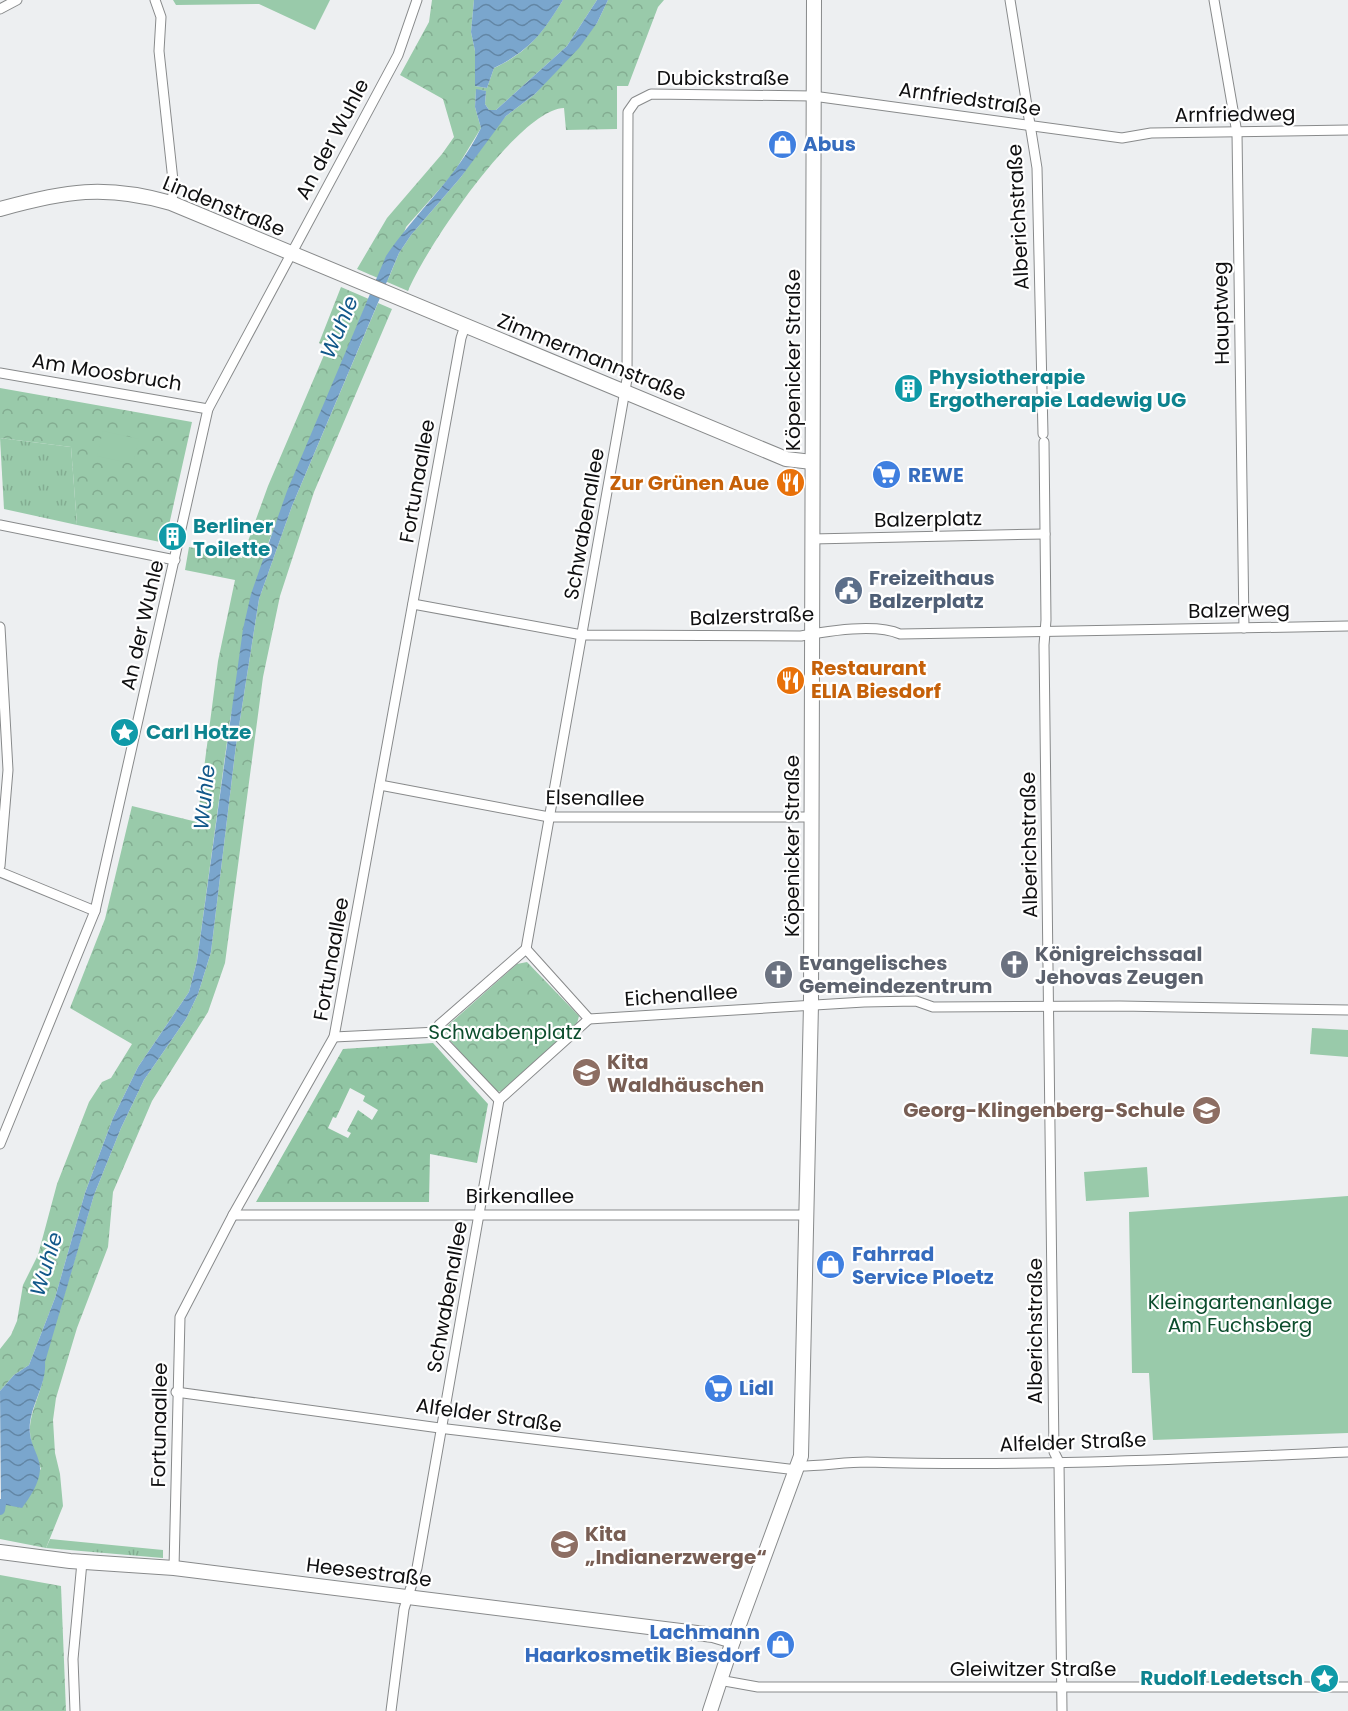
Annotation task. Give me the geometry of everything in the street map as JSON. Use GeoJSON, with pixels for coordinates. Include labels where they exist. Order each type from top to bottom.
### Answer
{"type":"FeatureCollection","features":[{"type":"Feature","properties":{"kind":"main road","name":"Köpenicker Straße"},"geometry":{"type":"LineString","coordinates":[[710,1711],[733,1641],[798,1468],[803,1436],[812,817],[812,462],[807,96],[814,0]]}},
{"type":"Feature","properties":{"kind":"main road","name":"Lindenstraße"},"geometry":{"type":"LineString","coordinates":[[0,210],[77,191],[142,195],[171,203],[358,283]]}},
{"type":"Feature","properties":{"kind":"main road","name":"Zimmermannstraße"},"geometry":{"type":"LineString","coordinates":[[358,283],[786,459],[812,462]]}},
{"type":"Feature","properties":{"kind":"main road","name":"Heesestraße"},"geometry":{"type":"LineString","coordinates":[[0,1552],[82,1562],[174,1568],[410,1596],[713,1635],[733,1641]]}},
{"type":"Feature","properties":{"kind":"street"},"geometry":{"type":"LineString","coordinates":[[0,9],[16,0]]}},
{"type":"Feature","properties":{"kind":"street"},"geometry":{"type":"LineString","coordinates":[[155,0],[161,17],[159,51],[174,190],[171,203]]}},
{"type":"Feature","properties":{"kind":"street","name":"An der Wuhle"},"geometry":{"type":"LineString","coordinates":[[0,1144],[5,1120],[95,911],[208,409],[398,54],[417,0]]}},
{"type":"Feature","properties":{"kind":"street","name":"Alberichstraße"},"geometry":{"type":"LineString","coordinates":[[1010,0],[1037,168],[1045,534],[1054,1452],[1059,1462],[1062,1711]]}},
{"type":"Feature","properties":{"kind":"street","name":"Hauptweg"},"geometry":{"type":"LineString","coordinates":[[1214,0],[1237,133],[1244,628]]}},
{"type":"Feature","properties":{"kind":"street","name":"Dubickstraße"},"geometry":{"type":"LineString","coordinates":[[635,102],[651,94],[807,96]]}},
{"type":"Feature","properties":{"kind":"street","name":"Arnfriedstraße"},"geometry":{"type":"LineString","coordinates":[[807,96],[1122,138]]}},
{"type":"Feature","properties":{"kind":"street","name":"Schwabenallee"},"geometry":{"type":"LineString","coordinates":[[526,949],[625,392],[628,112],[635,102]]}},
{"type":"Feature","properties":{"kind":"street","name":"Arnfriedweg"},"geometry":{"type":"LineString","coordinates":[[1122,138],[1151,133],[1348,130]]}},
{"type":"Feature","properties":{"kind":"street","name":"Fortunaallee"},"geometry":{"type":"LineString","coordinates":[[174,1568],[176,1392],[180,1317],[233,1215],[334,1037],[465,326]]}},
{"type":"Feature","properties":{"kind":"street","name":"Am Moosbruch"},"geometry":{"type":"LineString","coordinates":[[0,373],[208,409]]}},
{"type":"Feature","properties":{"kind":"street"},"geometry":{"type":"LineString","coordinates":[[0,525],[175,560]]}},
{"type":"Feature","properties":{"kind":"street","name":"Balzerplatz"},"geometry":{"type":"LineString","coordinates":[[812,539],[1045,534]]}},
{"type":"Feature","properties":{"kind":"street","name":"Balzerstraße"},"geometry":{"type":"LineString","coordinates":[[413,604],[582,635],[812,634],[862,630],[888,630],[900,634],[1130,631]]}},
{"type":"Feature","properties":{"kind":"street","name":"Balzerweg"},"geometry":{"type":"LineString","coordinates":[[1130,631],[1348,626]]}},
{"type":"Feature","properties":{"kind":"street"},"geometry":{"type":"LineString","coordinates":[[0,627],[8,770],[0,866]]}},
{"type":"Feature","properties":{"kind":"street","name":"Elsenallee"},"geometry":{"type":"LineString","coordinates":[[380,785],[549,817],[812,817]]}},
{"type":"Feature","properties":{"kind":"street"},"geometry":{"type":"LineString","coordinates":[[0,872],[95,911]]}},
{"type":"Feature","properties":{"kind":"street"},"geometry":{"type":"LineString","coordinates":[[526,949],[589,1019],[500,1101],[440,1038],[438,1032],[439,1025],[526,949]]}},
{"type":"Feature","properties":{"kind":"street","name":"Eichenallee"},"geometry":{"type":"LineString","coordinates":[[589,1019],[916,1001],[933,1007],[1050,1006],[1348,1010]]}},
{"type":"Feature","properties":{"kind":"street"},"geometry":{"type":"LineString","coordinates":[[334,1037],[438,1032]]}},
{"type":"Feature","properties":{"kind":"street","name":"Schwabenallee"},"geometry":{"type":"LineString","coordinates":[[391,1711],[404,1609],[410,1596],[442,1427],[500,1101]]}},
{"type":"Feature","properties":{"kind":"street","name":"Birkenallee"},"geometry":{"type":"LineString","coordinates":[[233,1215],[808,1215]]}},
{"type":"Feature","properties":{"kind":"street","name":"Alfelder Straße"},"geometry":{"type":"LineString","coordinates":[[176,1392],[660,1456],[798,1468],[865,1462],[907,1465],[1059,1462],[1348,1452]]}},
{"type":"Feature","properties":{"kind":"street"},"geometry":{"type":"LineString","coordinates":[[75,1711],[73,1659],[82,1562]]}},
{"type":"Feature","properties":{"kind":"street","name":"Gleiwitzer Straße"},"geometry":{"type":"LineString","coordinates":[[719,1680],[748,1687],[1348,1687]]}},
{"type":"Feature","properties":{"kind":"green space"},"geometry":{"type":"Polygon","coordinates":[[[173,0],[330,0],[315,30],[259,4],[176,5],[173,0]]]}},
{"type":"Feature","properties":{"kind":"green space"},"geometry":{"type":"Polygon","coordinates":[[[432,0],[474,0],[471,32],[475,51],[475,86],[487,88],[494,68],[526,48],[563,0],[597,0],[567,46],[496,110],[489,110],[485,104],[486,91],[476,90],[475,107],[481,128],[453,174],[406,227],[387,282],[357,269],[387,218],[454,137],[443,99],[400,75],[429,22],[432,0]]]}},
{"type":"Feature","properties":{"kind":"green space"},"geometry":{"type":"Polygon","coordinates":[[[608,0],[664,0],[658,7],[628,86],[617,86],[617,129],[566,130],[564,108],[545,114],[523,131],[499,155],[476,184],[433,245],[408,291],[387,282],[399,253],[411,235],[461,177],[488,137],[506,116],[535,94],[597,23],[608,0]]]}},
{"type":"Feature","properties":{"kind":"green space"},"geometry":{"type":"Polygon","coordinates":[[[341,287],[392,309],[314,492],[280,596],[263,677],[225,963],[208,1012],[152,1101],[113,1192],[108,1247],[77,1328],[56,1398],[53,1420],[55,1453],[60,1474],[63,1506],[46,1548],[0,1539],[0,1502],[1,1504],[41,1469],[31,1441],[30,1423],[43,1380],[44,1362],[94,1195],[121,1128],[144,1080],[186,1019],[198,994],[211,952],[236,745],[259,599],[292,506],[378,303],[368,300],[269,541],[230,720],[197,961],[189,992],[138,1067],[113,1118],[85,1193],[55,1298],[29,1365],[14,1375],[0,1391],[0,1349],[11,1335],[17,1321],[23,1285],[38,1255],[57,1184],[89,1102],[102,1082],[111,1078],[132,1044],[70,1008],[105,919],[132,806],[197,822],[218,661],[235,580],[185,570],[189,547],[242,558],[268,486],[327,348],[319,343],[341,287]]]}},
{"type":"Feature","properties":{"kind":"green space"},"geometry":{"type":"Polygon","coordinates":[[[0,388],[192,422],[165,543],[77,525],[71,447],[0,438],[0,388]]]}},
{"type":"Feature","properties":{"kind":"green space"},"geometry":{"type":"Polygon","coordinates":[[[103,431],[139,439],[133,464],[97,456],[103,431]]]}},
{"type":"Feature","properties":{"kind":"green space"},"geometry":{"type":"Polygon","coordinates":[[[0,438],[71,447],[77,525],[4,509],[0,438]]]}},
{"type":"Feature","properties":{"kind":"green space","name":"Schwabenplatz"},"geometry":{"type":"Polygon","coordinates":[[[527,962],[579,1016],[576,1027],[504,1091],[495,1092],[448,1038],[445,1028],[517,964],[527,962]]]}},
{"type":"Feature","properties":{"kind":"green space"},"geometry":{"type":"Polygon","coordinates":[[[1312,1028],[1348,1030],[1348,1057],[1310,1054],[1312,1028]]]}},
{"type":"Feature","properties":{"kind":"green space"},"geometry":{"type":"Polygon","coordinates":[[[433,1043],[488,1104],[477,1163],[430,1154],[429,1202],[256,1202],[343,1049],[433,1043]],[[350,1088],[336,1118],[333,1117],[328,1128],[348,1138],[351,1133],[347,1131],[358,1110],[372,1120],[378,1110],[363,1101],[365,1096],[350,1088]]]}},
{"type":"Feature","properties":{"kind":"green space"},"geometry":{"type":"Polygon","coordinates":[[[1147,1167],[1149,1197],[1086,1201],[1084,1172],[1147,1167]]]}},
{"type":"Feature","properties":{"kind":"green space","name":"Kleingartenanlage Am Fuchsberg"},"geometry":{"type":"Polygon","coordinates":[[[1348,1196],[1348,1433],[1153,1440],[1149,1373],[1132,1373],[1129,1212],[1348,1196]]]}},
{"type":"Feature","properties":{"kind":"green space"},"geometry":{"type":"Polygon","coordinates":[[[50,1539],[163,1550],[163,1558],[46,1548],[50,1539]]]}},
{"type":"Feature","properties":{"kind":"green space"},"geometry":{"type":"Polygon","coordinates":[[[0,1575],[61,1586],[66,1711],[0,1711],[0,1575]]]}},
{"type":"Feature","properties":{"kind":"water"},"geometry":{"type":"Polygon","coordinates":[[[474,0],[563,0],[526,48],[494,68],[487,88],[475,86],[475,51],[471,32],[474,0]]]}},
{"type":"Feature","properties":{"kind":"water"},"geometry":{"type":"Polygon","coordinates":[[[597,0],[608,0],[597,23],[579,48],[535,94],[506,116],[461,177],[411,235],[399,253],[292,506],[259,599],[236,745],[211,952],[198,994],[186,1019],[144,1080],[121,1128],[94,1195],[31,1416],[30,1434],[40,1466],[38,1480],[22,1508],[1,1504],[0,1391],[14,1375],[29,1365],[55,1298],[85,1193],[113,1118],[138,1067],[189,992],[197,961],[243,629],[251,594],[287,491],[386,256],[461,162],[481,128],[475,107],[476,89],[486,91],[485,104],[489,110],[496,110],[567,46],[597,0]]]}},
{"type":"Feature","properties":{"kind":"waterway"},"geometry":{"type":"LineString","coordinates":[[0,1510],[1,1504]]}},
{"type":"Feature","properties":{"kind":"place","name":"Abus"},"geometry":{"type":"Point","coordinates":[782,144]}},
{"type":"Feature","properties":{"kind":"place","name":"Physiotherapie Ergotherapie Ladewig UG"},"geometry":{"type":"Point","coordinates":[908,388]}},
{"type":"Feature","properties":{"kind":"place","name":"REWE"},"geometry":{"type":"Point","coordinates":[887,475]}},
{"type":"Feature","properties":{"kind":"place","name":"Zur Grünen Aue"},"geometry":{"type":"Point","coordinates":[790,483]}},
{"type":"Feature","properties":{"kind":"place","name":"Berliner Toilette"},"geometry":{"type":"Point","coordinates":[172,537]}},
{"type":"Feature","properties":{"kind":"place","name":"Freizeithaus Balzerplatz"},"geometry":{"type":"Point","coordinates":[848,590]}},
{"type":"Feature","properties":{"kind":"place","name":"Restaurant ELIA Biesdorf"},"geometry":{"type":"Point","coordinates":[790,680]}},
{"type":"Feature","properties":{"kind":"place","name":"Carl Hotze"},"geometry":{"type":"Point","coordinates":[125,732]}},
{"type":"Feature","properties":{"kind":"place","name":"Königreichssaal Jehovas Zeugen"},"geometry":{"type":"Point","coordinates":[1014,965]}},
{"type":"Feature","properties":{"kind":"place","name":"Evangelisches Gemeindezentrum"},"geometry":{"type":"Point","coordinates":[778,974]}},
{"type":"Feature","properties":{"kind":"place","name":"Kita Waldhäuschen"},"geometry":{"type":"Point","coordinates":[586,1073]}},
{"type":"Feature","properties":{"kind":"place","name":"Georg-Klingenberg-Schule"},"geometry":{"type":"Point","coordinates":[1206,1110]}},
{"type":"Feature","properties":{"kind":"place","name":"Fahrrad Service Ploetz"},"geometry":{"type":"Point","coordinates":[831,1265]}},
{"type":"Feature","properties":{"kind":"place","name":"Lidl"},"geometry":{"type":"Point","coordinates":[718,1388]}},
{"type":"Feature","properties":{"kind":"place","name":"Kita „Indianerzwerge“"},"geometry":{"type":"Point","coordinates":[564,1545]}},
{"type":"Feature","properties":{"kind":"place","name":"Lachmann Haarkosmetik Biesdorf"},"geometry":{"type":"Point","coordinates":[781,1644]}},
{"type":"Feature","properties":{"kind":"place","name":"Rudolf Ledetsch"},"geometry":{"type":"Point","coordinates":[1324,1678]}},
{"type":"Feature","properties":{"kind":"water label","name":"Wuhle"},"geometry":{"type":"Point","coordinates":[339,327]}},
{"type":"Feature","properties":{"kind":"water label","name":"Wuhle"},"geometry":{"type":"Point","coordinates":[204,797]}},
{"type":"Feature","properties":{"kind":"water label","name":"Wuhle"},"geometry":{"type":"Point","coordinates":[46,1264]}}]}
